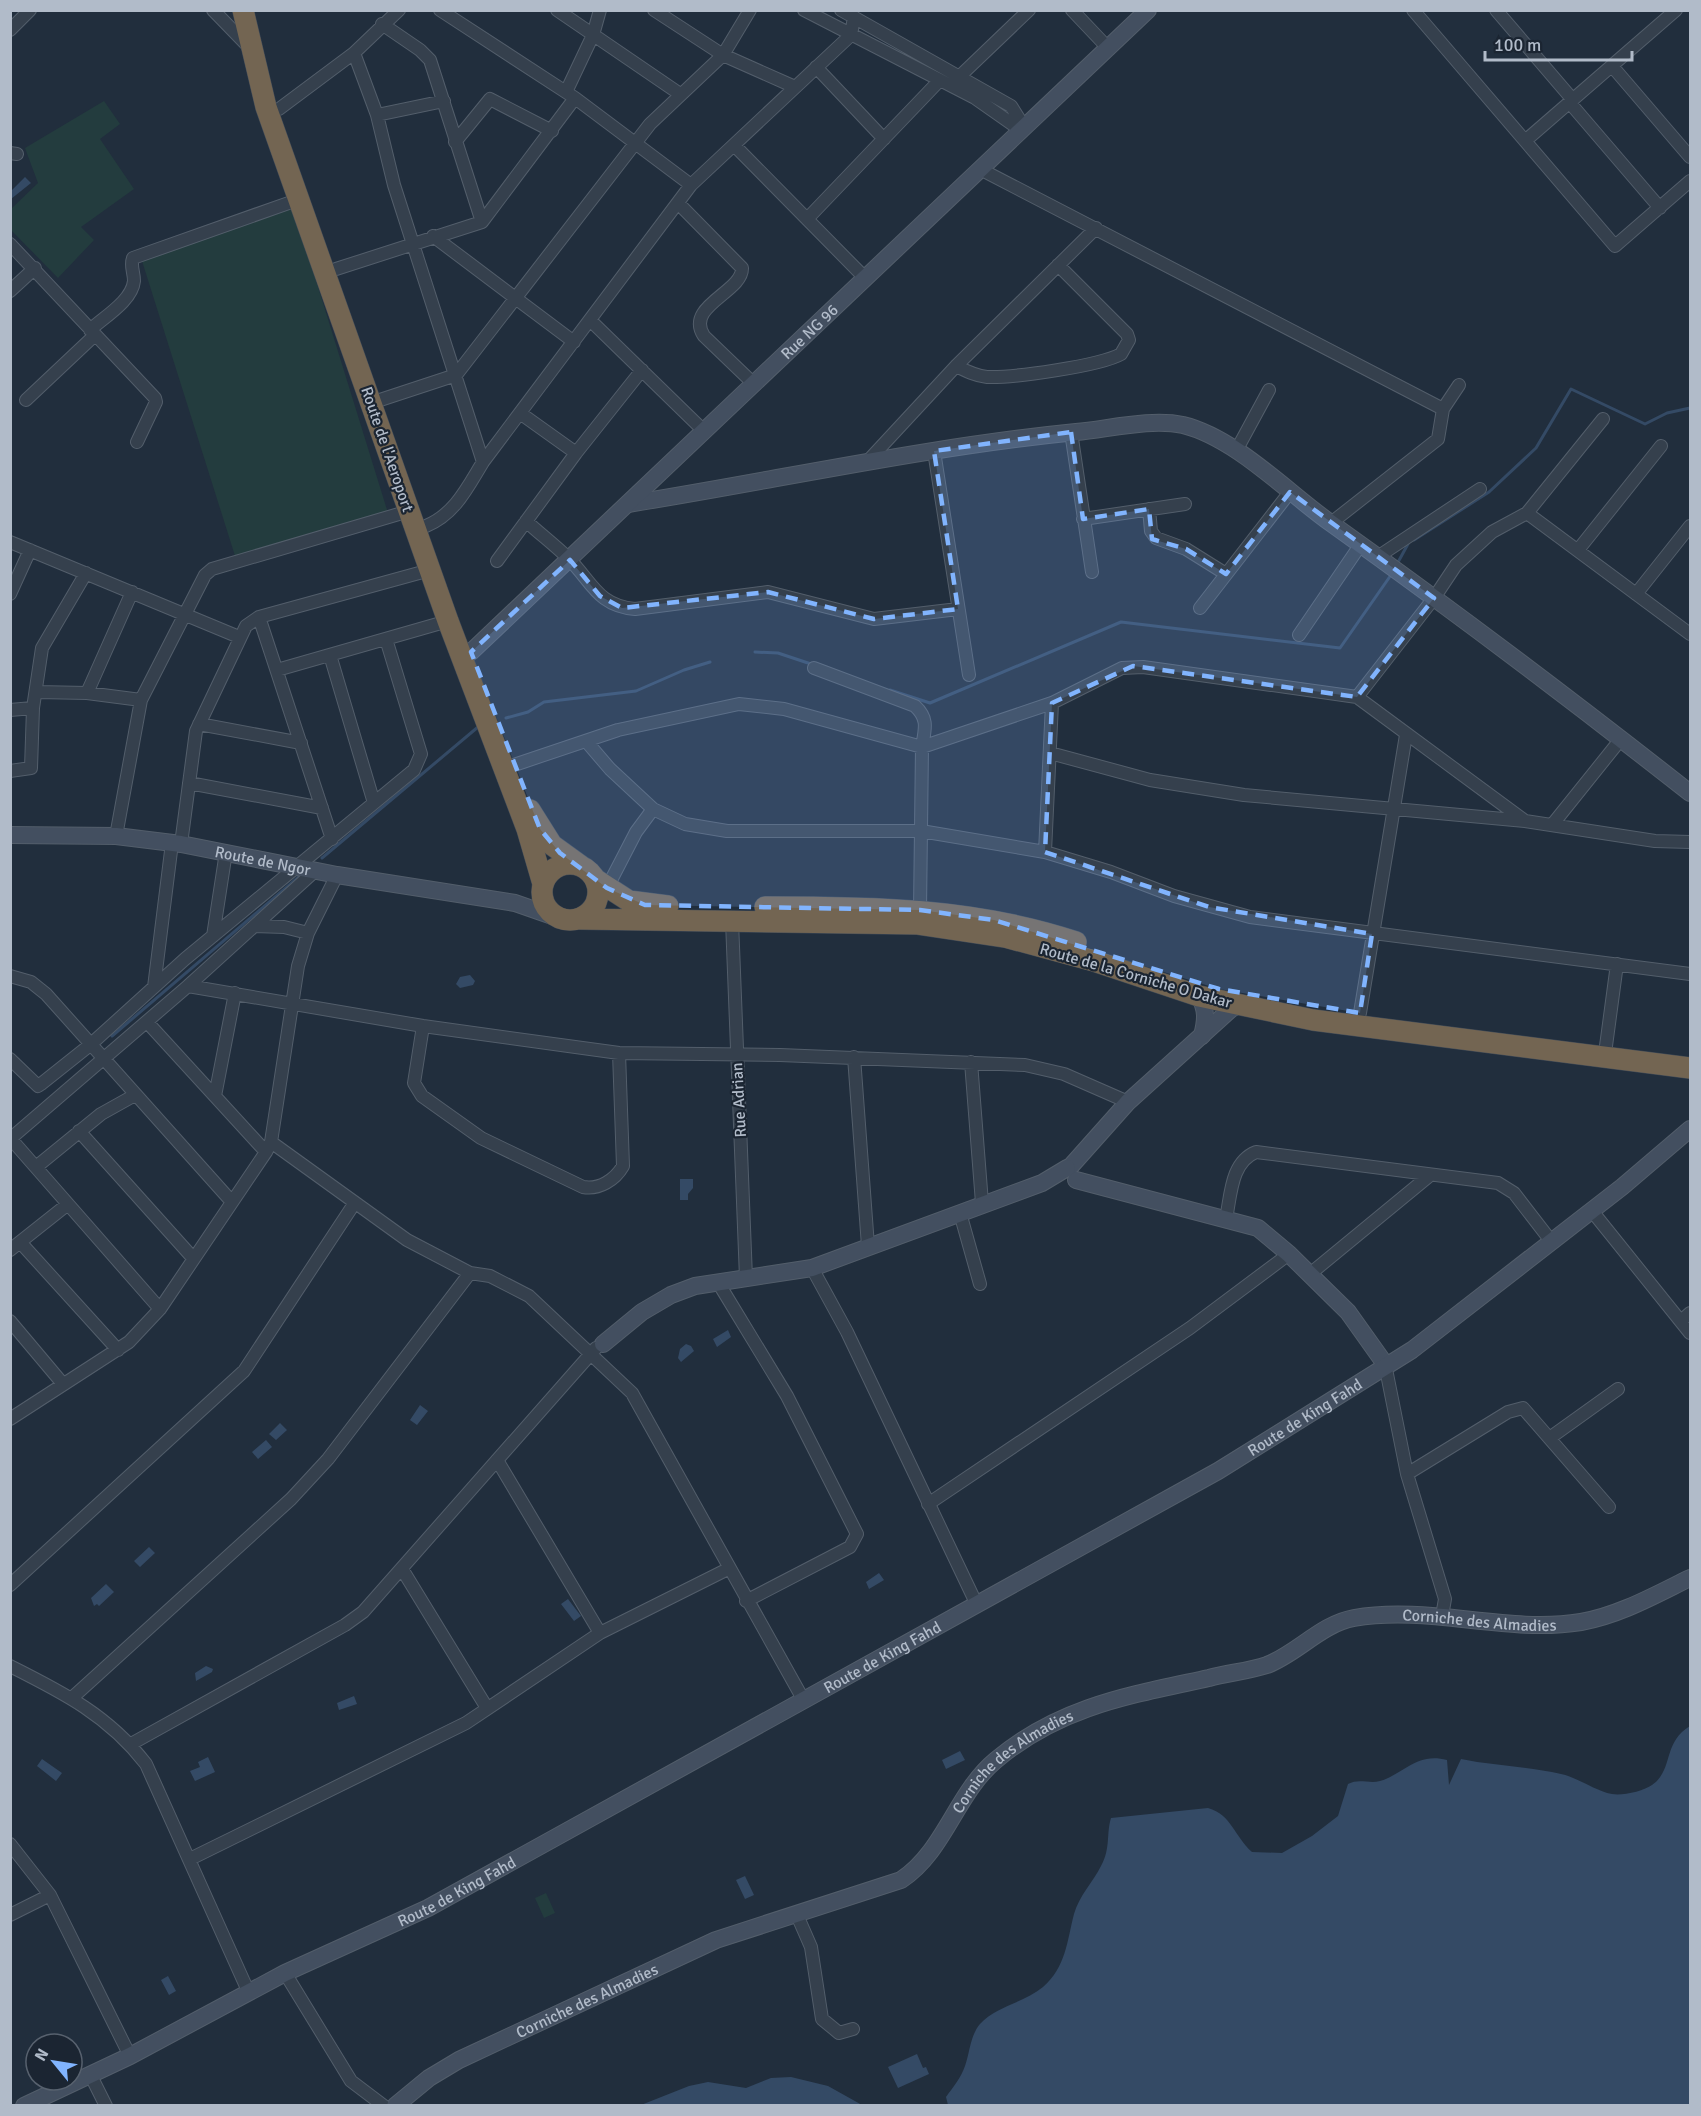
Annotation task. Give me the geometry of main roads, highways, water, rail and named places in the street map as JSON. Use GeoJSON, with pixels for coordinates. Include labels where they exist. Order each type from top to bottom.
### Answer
{"type":"FeatureCollection","features":[{"type":"Feature","properties":{"kind":"highway","name":"Route de l'Aeroport"},"geometry":{"type":"LineString","coordinates":[[243,10],[250,48],[266,107],[448,621],[527,830],[543,886]]}},
{"type":"Feature","properties":{"kind":"highway","name":"Route de l'Aeroport"},"geometry":{"type":"LineString","coordinates":[[254,10],[279,109],[380,400],[514,765],[540,829],[560,853],[594,878]]}},
{"type":"Feature","properties":{"kind":"highway"},"geometry":{"type":"LineString","coordinates":[[569,864],[594,878],[598,895],[595,905],[579,919],[558,918],[545,906],[543,886],[549,874],[558,867],[569,864]]}},
{"type":"Feature","properties":{"kind":"highway","name":"Route de la Corniche O Dakar"},"geometry":{"type":"LineString","coordinates":[[594,878],[629,901],[652,905],[920,910],[975,917],[1031,928],[1219,989],[1301,1006],[1690,1056]]}},
{"type":"Feature","properties":{"kind":"highway","name":"Route de la Corniche O Dakar"},"geometry":{"type":"LineString","coordinates":[[579,919],[918,924],[967,930],[1005,937],[1094,961],[1199,996],[1313,1020],[1690,1068]]}},
{"type":"Feature","properties":{"kind":"water"},"geometry":{"type":"Polygon","coordinates":[[[25,177],[31,183],[11,199],[11,191],[25,177]]]}},
{"type":"Feature","properties":{"kind":"water"},"geometry":{"type":"Polygon","coordinates":[[[470,975],[475,981],[473,985],[460,988],[456,984],[460,977],[470,975]]]}},
{"type":"Feature","properties":{"kind":"water"},"geometry":{"type":"Polygon","coordinates":[[[680,1179],[693,1179],[693,1188],[688,1194],[688,1200],[680,1200],[680,1179]]]}},
{"type":"Feature","properties":{"kind":"water"},"geometry":{"type":"Polygon","coordinates":[[[728,1330],[731,1337],[717,1347],[713,1339],[728,1330]]]}},
{"type":"Feature","properties":{"kind":"water"},"geometry":{"type":"Polygon","coordinates":[[[686,1344],[694,1351],[681,1362],[678,1358],[680,1349],[686,1344]]]}},
{"type":"Feature","properties":{"kind":"water"},"geometry":{"type":"Polygon","coordinates":[[[420,1405],[428,1411],[417,1425],[410,1420],[420,1405]]]}},
{"type":"Feature","properties":{"kind":"water"},"geometry":{"type":"Polygon","coordinates":[[[280,1423],[287,1430],[276,1440],[269,1434],[280,1423]]]}},
{"type":"Feature","properties":{"kind":"water"},"geometry":{"type":"Polygon","coordinates":[[[266,1440],[272,1447],[258,1459],[252,1452],[266,1440]]]}},
{"type":"Feature","properties":{"kind":"water"},"geometry":{"type":"Polygon","coordinates":[[[149,1547],[155,1553],[140,1567],[134,1561],[149,1547]]]}},
{"type":"Feature","properties":{"kind":"water"},"geometry":{"type":"Polygon","coordinates":[[[879,1573],[884,1580],[869,1589],[866,1582],[879,1573]]]}},
{"type":"Feature","properties":{"kind":"water"},"geometry":{"type":"Polygon","coordinates":[[[106,1584],[114,1592],[99,1606],[97,1604],[94,1606],[91,1598],[106,1584]]]}},
{"type":"Feature","properties":{"kind":"water"},"geometry":{"type":"Polygon","coordinates":[[[568,1599],[581,1616],[574,1621],[561,1604],[568,1599]]]}},
{"type":"Feature","properties":{"kind":"water"},"geometry":{"type":"Polygon","coordinates":[[[206,1666],[213,1669],[212,1672],[196,1681],[195,1673],[206,1666]]]}},
{"type":"Feature","properties":{"kind":"water"},"geometry":{"type":"Polygon","coordinates":[[[354,1696],[357,1704],[339,1710],[337,1703],[354,1696]]]}},
{"type":"Feature","properties":{"kind":"water"},"geometry":{"type":"Polygon","coordinates":[[[1690,1726],[1690,2105],[948,2105],[946,2097],[963,2070],[972,2039],[980,2024],[994,2013],[1043,1987],[1057,1971],[1076,1907],[1104,1859],[1111,1818],[1208,1808],[1216,1811],[1228,1821],[1252,1852],[1282,1853],[1312,1836],[1338,1816],[1348,1784],[1356,1781],[1380,1781],[1419,1761],[1436,1758],[1447,1760],[1449,1785],[1461,1759],[1549,1771],[1568,1776],[1606,1792],[1627,1794],[1648,1787],[1659,1779],[1675,1740],[1690,1726]]]}},
{"type":"Feature","properties":{"kind":"water"},"geometry":{"type":"Polygon","coordinates":[[[960,1751],[965,1760],[946,1769],[942,1760],[960,1751]]]}},
{"type":"Feature","properties":{"kind":"water"},"geometry":{"type":"Polygon","coordinates":[[[208,1757],[215,1772],[195,1781],[190,1771],[200,1767],[198,1762],[208,1757]]]}},
{"type":"Feature","properties":{"kind":"water"},"geometry":{"type":"Polygon","coordinates":[[[42,1759],[62,1773],[56,1781],[37,1766],[42,1759]]]}},
{"type":"Feature","properties":{"kind":"water"},"geometry":{"type":"Polygon","coordinates":[[[745,1876],[754,1895],[745,1899],[736,1880],[745,1876]]]}},
{"type":"Feature","properties":{"kind":"water"},"geometry":{"type":"Polygon","coordinates":[[[168,1976],[176,1991],[169,1995],[161,1980],[168,1976]]]}},
{"type":"Feature","properties":{"kind":"water"},"geometry":{"type":"Polygon","coordinates":[[[917,2054],[923,2068],[926,2067],[929,2074],[898,2088],[888,2067],[917,2054]]]}},
{"type":"Feature","properties":{"kind":"water"},"geometry":{"type":"Polygon","coordinates":[[[791,2077],[828,2086],[862,2105],[641,2105],[689,2086],[708,2082],[746,2088],[771,2078],[791,2077]]]}},
{"type":"Feature","properties":{"kind":"waterway"},"geometry":{"type":"LineString","coordinates":[[1414,540],[1489,492],[1536,448],[1571,389],[1645,424],[1667,413],[1690,408]]}},
{"type":"Feature","properties":{"kind":"waterway"},"geometry":{"type":"LineString","coordinates":[[1397,564],[1408,544]]}},
{"type":"Feature","properties":{"kind":"waterway"},"geometry":{"type":"LineString","coordinates":[[890,690],[930,703],[1121,622],[1340,648],[1391,575]]}},
{"type":"Feature","properties":{"kind":"waterway"},"geometry":{"type":"LineString","coordinates":[[755,652],[778,653],[814,665]]}},
{"type":"Feature","properties":{"kind":"waterway"},"geometry":{"type":"LineString","coordinates":[[506,718],[528,712],[544,702],[636,691],[684,670],[710,662]]}},
{"type":"Feature","properties":{"kind":"waterway"},"geometry":{"type":"LineString","coordinates":[[322,858],[478,727]]}},
{"type":"Feature","properties":{"kind":"waterway"},"geometry":{"type":"LineString","coordinates":[[112,1036],[301,875]]}}]}
